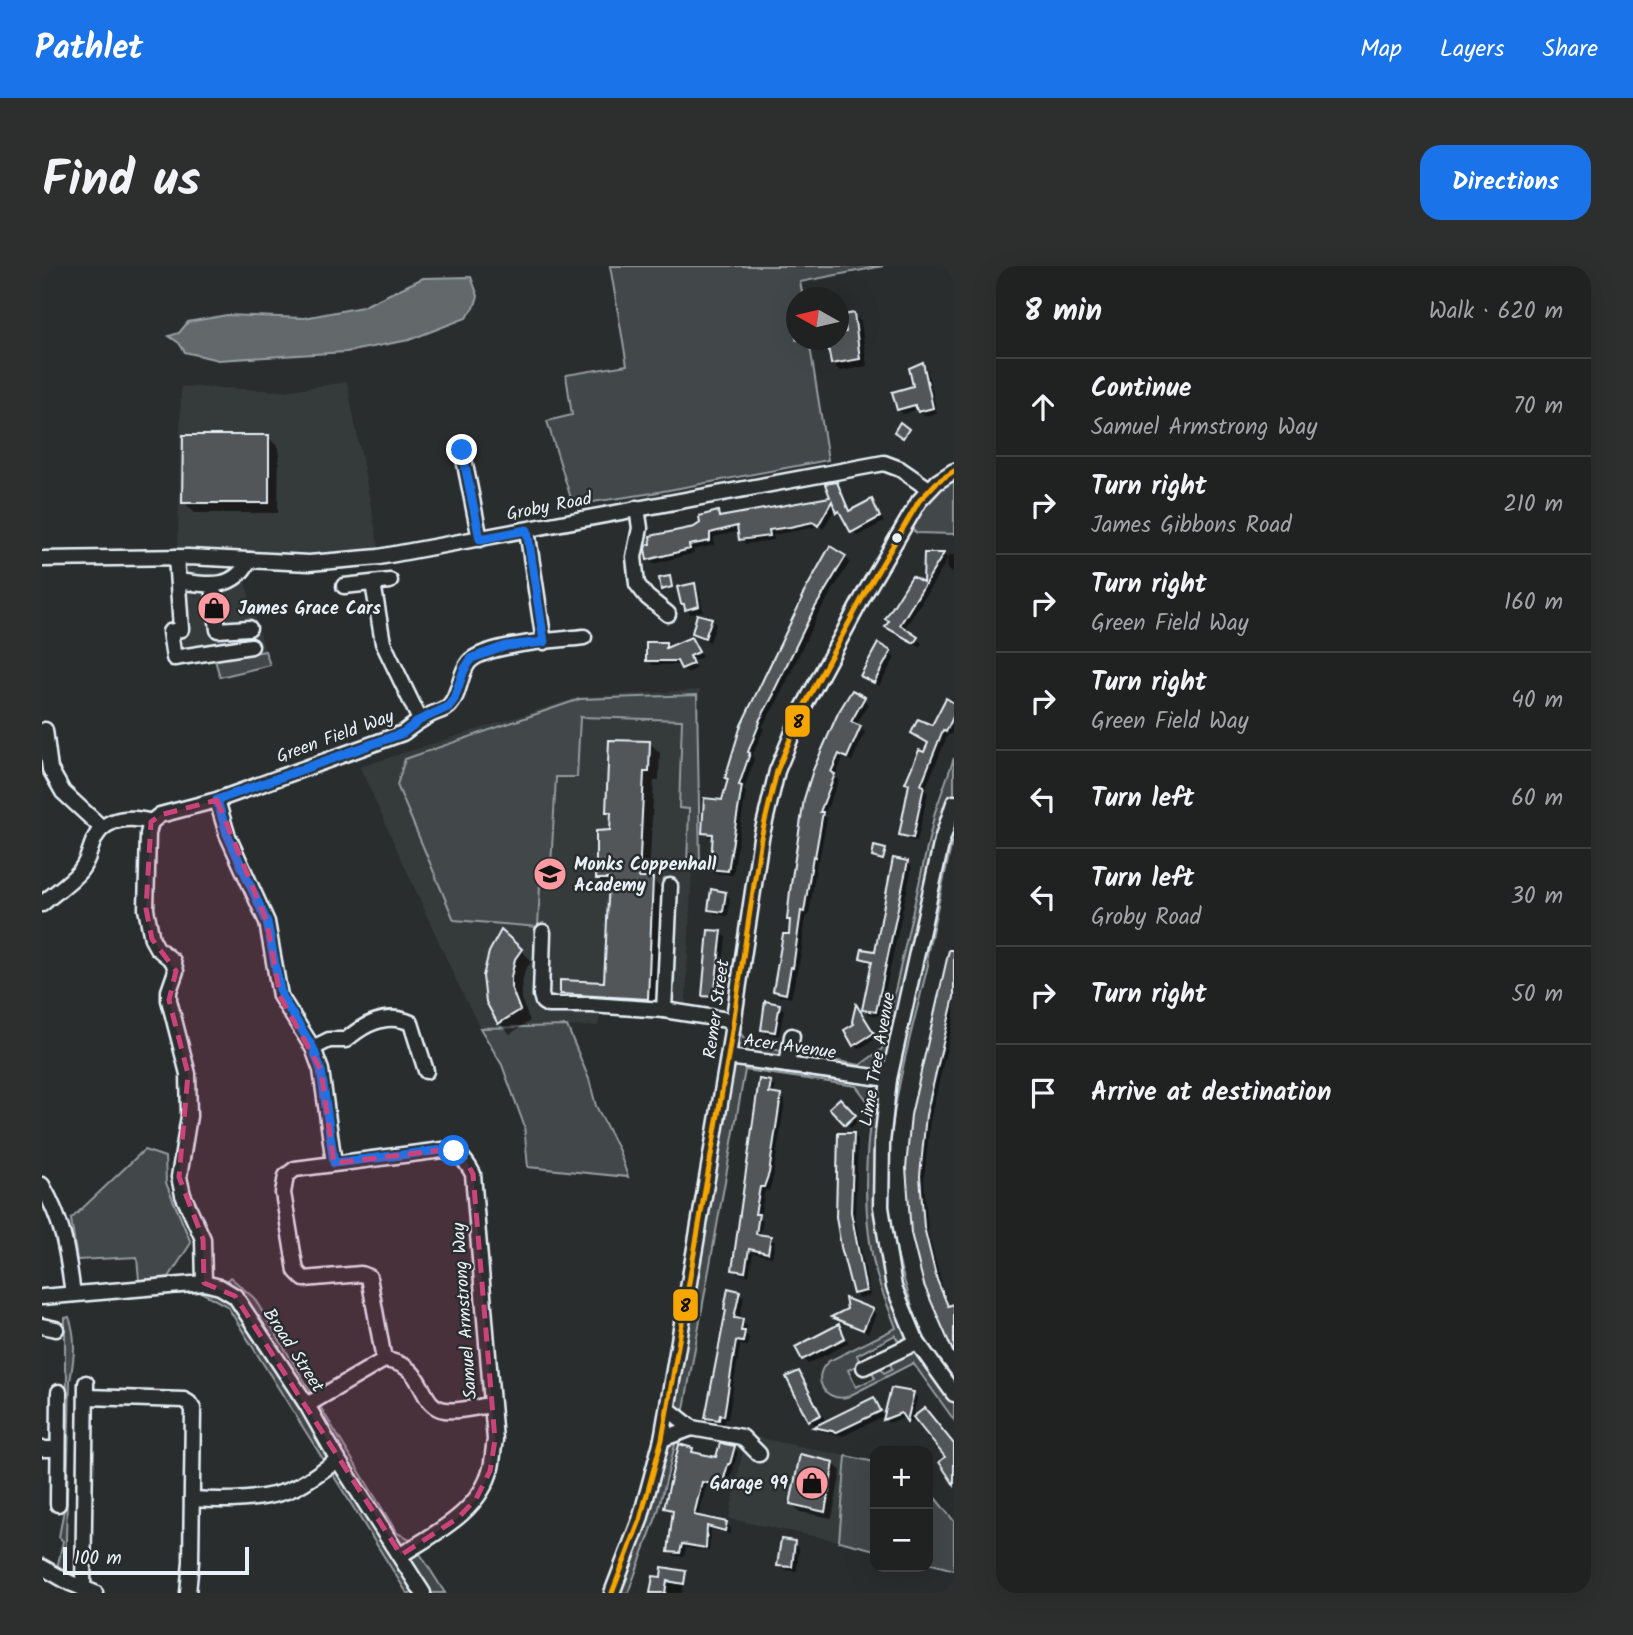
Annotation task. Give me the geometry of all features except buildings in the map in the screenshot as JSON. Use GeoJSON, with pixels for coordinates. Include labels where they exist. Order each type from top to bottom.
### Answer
{"type":"FeatureCollection","features":[{"type":"Feature","properties":{"kind":"street"},"geometry":{"type":"LineString","coordinates":[[462,450],[480,539]]}},
{"type":"Feature","properties":{"kind":"street","name":"Groby Road"},"geometry":{"type":"LineString","coordinates":[[42,559],[176,557],[340,562],[480,539],[884,463],[929,489]]}},
{"type":"Feature","properties":{"kind":"street","name":"Remer Street"},"geometry":{"type":"LineString","coordinates":[[612,1593],[640,1520],[662,1439],[734,1021],[761,838],[777,771],[803,708],[852,616],[919,501],[929,489],[954,471]]}},
{"type":"Feature","properties":{"kind":"street"},"geometry":{"type":"LineString","coordinates":[[637,508],[640,528],[634,557],[637,584],[647,597],[668,614]]}},
{"type":"Feature","properties":{"kind":"street"},"geometry":{"type":"LineString","coordinates":[[527,530],[544,642]]}},
{"type":"Feature","properties":{"kind":"street"},"geometry":{"type":"LineString","coordinates":[[176,557],[181,629],[170,632],[174,657],[251,646]]}},
{"type":"Feature","properties":{"kind":"street"},"geometry":{"type":"LineString","coordinates":[[178,581],[213,586],[243,574],[249,560]]}},
{"type":"Feature","properties":{"kind":"street"},"geometry":{"type":"LineString","coordinates":[[344,586],[390,581]]}},
{"type":"Feature","properties":{"kind":"street"},"geometry":{"type":"LineString","coordinates":[[373,583],[383,643],[420,720]]}},
{"type":"Feature","properties":{"kind":"street"},"geometry":{"type":"LineString","coordinates":[[213,586],[218,630],[248,628]]}},
{"type":"Feature","properties":{"kind":"street","name":"Green Field Way"},"geometry":{"type":"LineString","coordinates":[[151,822],[160,815],[217,800],[403,733],[420,720],[448,707],[472,658],[506,646],[584,637]]}},
{"type":"Feature","properties":{"kind":"street"},"geometry":{"type":"LineString","coordinates":[[45,730],[45,751],[50,769],[63,792],[102,828]]}},
{"type":"Feature","properties":{"kind":"street"},"geometry":{"type":"LineString","coordinates":[[217,800],[227,834],[267,922],[281,996],[313,1048],[321,1070],[334,1163]]}},
{"type":"Feature","properties":{"kind":"street","name":"Lime Tree Avenue"},"geometry":{"type":"LineString","coordinates":[[954,803],[942,840],[889,1079],[882,1143],[881,1207],[894,1287],[917,1342],[954,1394]]}},
{"type":"Feature","properties":{"kind":"street"},"geometry":{"type":"LineString","coordinates":[[42,904],[78,873],[89,858],[95,838],[102,828],[113,821],[127,818],[151,822],[148,834],[146,909],[152,939],[157,948],[173,961],[176,971],[169,991],[169,1000],[188,1074],[189,1102],[187,1133],[179,1177],[183,1195],[203,1239],[204,1283]]}},
{"type":"Feature","properties":{"kind":"street"},"geometry":{"type":"LineString","coordinates":[[664,1010],[670,886]]}},
{"type":"Feature","properties":{"kind":"street"},"geometry":{"type":"LineString","coordinates":[[542,932],[543,1002],[555,1006],[591,1005],[664,1010],[734,1021]]}},
{"type":"Feature","properties":{"kind":"street"},"geometry":{"type":"LineString","coordinates":[[313,1048],[329,1040],[346,1040],[361,1026],[403,1019],[411,1023],[426,1071]]}},
{"type":"Feature","properties":{"kind":"street"},"geometry":{"type":"LineString","coordinates":[[787,1065],[792,1036]]}},
{"type":"Feature","properties":{"kind":"street","name":"Acer Avenue"},"geometry":{"type":"LineString","coordinates":[[728,1057],[889,1079]]}},
{"type":"Feature","properties":{"kind":"street","name":"Samuel Armstrong Way"},"geometry":{"type":"LineString","coordinates":[[384,1360],[369,1277],[361,1274],[304,1279],[296,1271],[284,1193],[286,1176],[295,1169],[334,1163],[442,1150],[454,1151],[465,1159],[473,1174],[495,1440],[490,1471],[476,1499],[458,1518],[401,1555]]}},
{"type":"Feature","properties":{"kind":"street"},"geometry":{"type":"LineString","coordinates":[[42,1185],[57,1212],[67,1244],[73,1294]]}},
{"type":"Feature","properties":{"kind":"street","name":"Broad Street"},"geometry":{"type":"LineString","coordinates":[[42,1297],[204,1283],[220,1287],[235,1296],[307,1405],[338,1460],[423,1593]]}},
{"type":"Feature","properties":{"kind":"street"},"geometry":{"type":"LineString","coordinates":[[864,1367],[917,1342]]}},
{"type":"Feature","properties":{"kind":"street"},"geometry":{"type":"LineString","coordinates":[[307,1405],[384,1360],[394,1361],[413,1371],[434,1406],[446,1410],[490,1405]]}},
{"type":"Feature","properties":{"kind":"street"},"geometry":{"type":"LineString","coordinates":[[42,1567],[89,1591],[86,1390],[184,1400],[193,1409],[188,1593]]}},
{"type":"Feature","properties":{"kind":"street"},"geometry":{"type":"LineString","coordinates":[[58,1504],[60,1392]]}},
{"type":"Feature","properties":{"kind":"street"},"geometry":{"type":"LineString","coordinates":[[668,1409],[692,1428],[742,1437],[759,1454]]}},
{"type":"Feature","properties":{"kind":"street"},"geometry":{"type":"LineString","coordinates":[[662,1439],[692,1428]]}},
{"type":"Feature","properties":{"kind":"street"},"geometry":{"type":"LineString","coordinates":[[42,1448],[59,1443]]}},
{"type":"Feature","properties":{"kind":"street"},"geometry":{"type":"LineString","coordinates":[[192,1499],[225,1500],[285,1491],[296,1487],[338,1460]]}},
{"type":"Feature","properties":{"kind":"highlighted area"},"geometry":{"type":"Polygon","coordinates":[[[217,800],[267,922],[280,996],[321,1070],[334,1163],[442,1150],[465,1159],[473,1174],[495,1440],[490,1471],[476,1499],[458,1518],[401,1555],[235,1296],[204,1283],[203,1239],[179,1177],[188,1074],[169,1000],[176,971],[152,939],[146,909],[151,822],[160,815],[217,800]]]}},
{"type":"Feature","properties":{"kind":"shaded area"},"geometry":{"type":"Polygon","coordinates":[[[610,266],[883,266],[800,282],[801,287],[786,287],[786,350],[811,350],[828,460],[573,505],[547,421],[572,415],[566,375],[627,365],[610,266]]]}},
{"type":"Feature","properties":{"kind":"shaded area"},"geometry":{"type":"Polygon","coordinates":[[[471,277],[478,296],[474,308],[466,318],[409,340],[346,352],[218,360],[185,352],[179,343],[169,336],[179,333],[188,322],[227,315],[304,318],[362,307],[423,278],[471,277]]]}},
{"type":"Feature","properties":{"kind":"shaded area"},"geometry":{"type":"Polygon","coordinates":[[[347,382],[379,548],[327,554],[178,550],[181,386],[284,391],[347,382]]]}},
{"type":"Feature","properties":{"kind":"shaded area"},"geometry":{"type":"Polygon","coordinates":[[[954,471],[954,534],[917,533],[905,525],[954,471]]]}},
{"type":"Feature","properties":{"kind":"shaded area","name":"James Grace Cars"},"geometry":{"type":"Polygon","coordinates":[[[172,566],[243,574],[265,651],[215,660],[211,643],[179,649],[172,566]]]}},
{"type":"Feature","properties":{"kind":"shaded area"},"geometry":{"type":"Polygon","coordinates":[[[265,651],[270,665],[220,677],[215,660],[265,651]]]}},
{"type":"Feature","properties":{"kind":"shaded area","name":"Monks Coppenhall Academy"},"geometry":{"type":"Polygon","coordinates":[[[700,690],[685,1020],[600,1014],[598,1026],[480,1028],[360,767],[579,697],[700,690]]]}},
{"type":"Feature","properties":{"kind":"shaded area"},"geometry":{"type":"Polygon","coordinates":[[[697,695],[700,865],[687,864],[689,809],[679,808],[682,720],[580,717],[577,777],[556,777],[550,884],[540,885],[538,927],[454,920],[397,785],[405,759],[580,699],[697,695]]]}},
{"type":"Feature","properties":{"kind":"shaded area"},"geometry":{"type":"Polygon","coordinates":[[[954,758],[954,833],[927,955],[928,965],[902,1073],[890,1148],[888,1186],[898,1258],[912,1307],[933,1353],[953,1378],[954,1420],[913,1363],[847,1397],[832,1396],[822,1387],[821,1374],[829,1361],[896,1328],[877,1276],[869,1234],[866,1171],[872,1107],[856,1086],[745,1070],[682,1420],[668,1409],[732,1031],[739,1031],[749,1045],[860,1065],[882,1049],[935,812],[954,758]],[[895,1335],[857,1355],[860,1364],[848,1370],[856,1387],[875,1378],[869,1365],[877,1361],[884,1373],[892,1369],[890,1362],[902,1349],[895,1335]]]}},
{"type":"Feature","properties":{"kind":"shaded area"},"geometry":{"type":"Polygon","coordinates":[[[567,1026],[589,1079],[596,1106],[619,1151],[628,1177],[528,1167],[524,1125],[502,1065],[480,1028],[567,1026]]]}},
{"type":"Feature","properties":{"kind":"shaded area"},"geometry":{"type":"Polygon","coordinates":[[[144,1150],[165,1157],[166,1183],[191,1243],[169,1277],[139,1280],[137,1257],[77,1260],[71,1219],[144,1150]]]}},
{"type":"Feature","properties":{"kind":"shaded area"},"geometry":{"type":"Polygon","coordinates":[[[230,1277],[254,1298],[397,1533],[419,1543],[419,1552],[445,1593],[407,1593],[227,1306],[201,1292],[84,1300],[220,1287],[230,1277]]]}},
{"type":"Feature","properties":{"kind":"shaded area"},"geometry":{"type":"Polygon","coordinates":[[[69,1317],[74,1349],[70,1381],[65,1579],[56,1573],[63,1541],[59,1537],[64,1509],[67,1374],[65,1318],[69,1317]]]}},
{"type":"Feature","properties":{"kind":"shaded area"},"geometry":{"type":"Polygon","coordinates":[[[678,1433],[658,1512],[628,1593],[612,1593],[662,1439],[678,1433]]]}},
{"type":"Feature","properties":{"kind":"shaded area"},"geometry":{"type":"Polygon","coordinates":[[[746,1435],[846,1456],[839,1541],[729,1519],[746,1435]]]}},
{"type":"Feature","properties":{"kind":"shaded area"},"geometry":{"type":"Polygon","coordinates":[[[846,1456],[870,1461],[870,1549],[839,1541],[846,1456]]]}},
{"type":"Feature","properties":{"kind":"shaded area"},"geometry":{"type":"Polygon","coordinates":[[[933,1495],[954,1521],[954,1570],[933,1564],[933,1495]]]}},
{"type":"Feature","properties":{"kind":"transit line","name":"8"},"geometry":{"type":"LineString","coordinates":[[612,1593],[640,1520],[662,1439],[728,1057],[761,838],[777,771],[803,708],[865,593],[919,501],[937,482],[954,471]]}},
{"type":"Feature","properties":{"kind":"place","name":"James Grace Cars"},"geometry":{"type":"Point","coordinates":[214,608]}},
{"type":"Feature","properties":{"kind":"place","name":"Monks Coppenhall Academy"},"geometry":{"type":"Point","coordinates":[550,874]}},
{"type":"Feature","properties":{"kind":"place","name":"Garage 99"},"geometry":{"type":"Point","coordinates":[812,1483]}},
{"type":"Feature","properties":{"kind":"route"},"geometry":{"type":"LineString","coordinates":[[454,1151],[442,1150],[334,1163],[321,1070],[313,1048],[281,996],[267,922],[227,834],[217,800],[403,733],[420,720],[448,707],[472,658],[506,646],[544,642],[527,530],[480,539],[462,450]]}}]}
